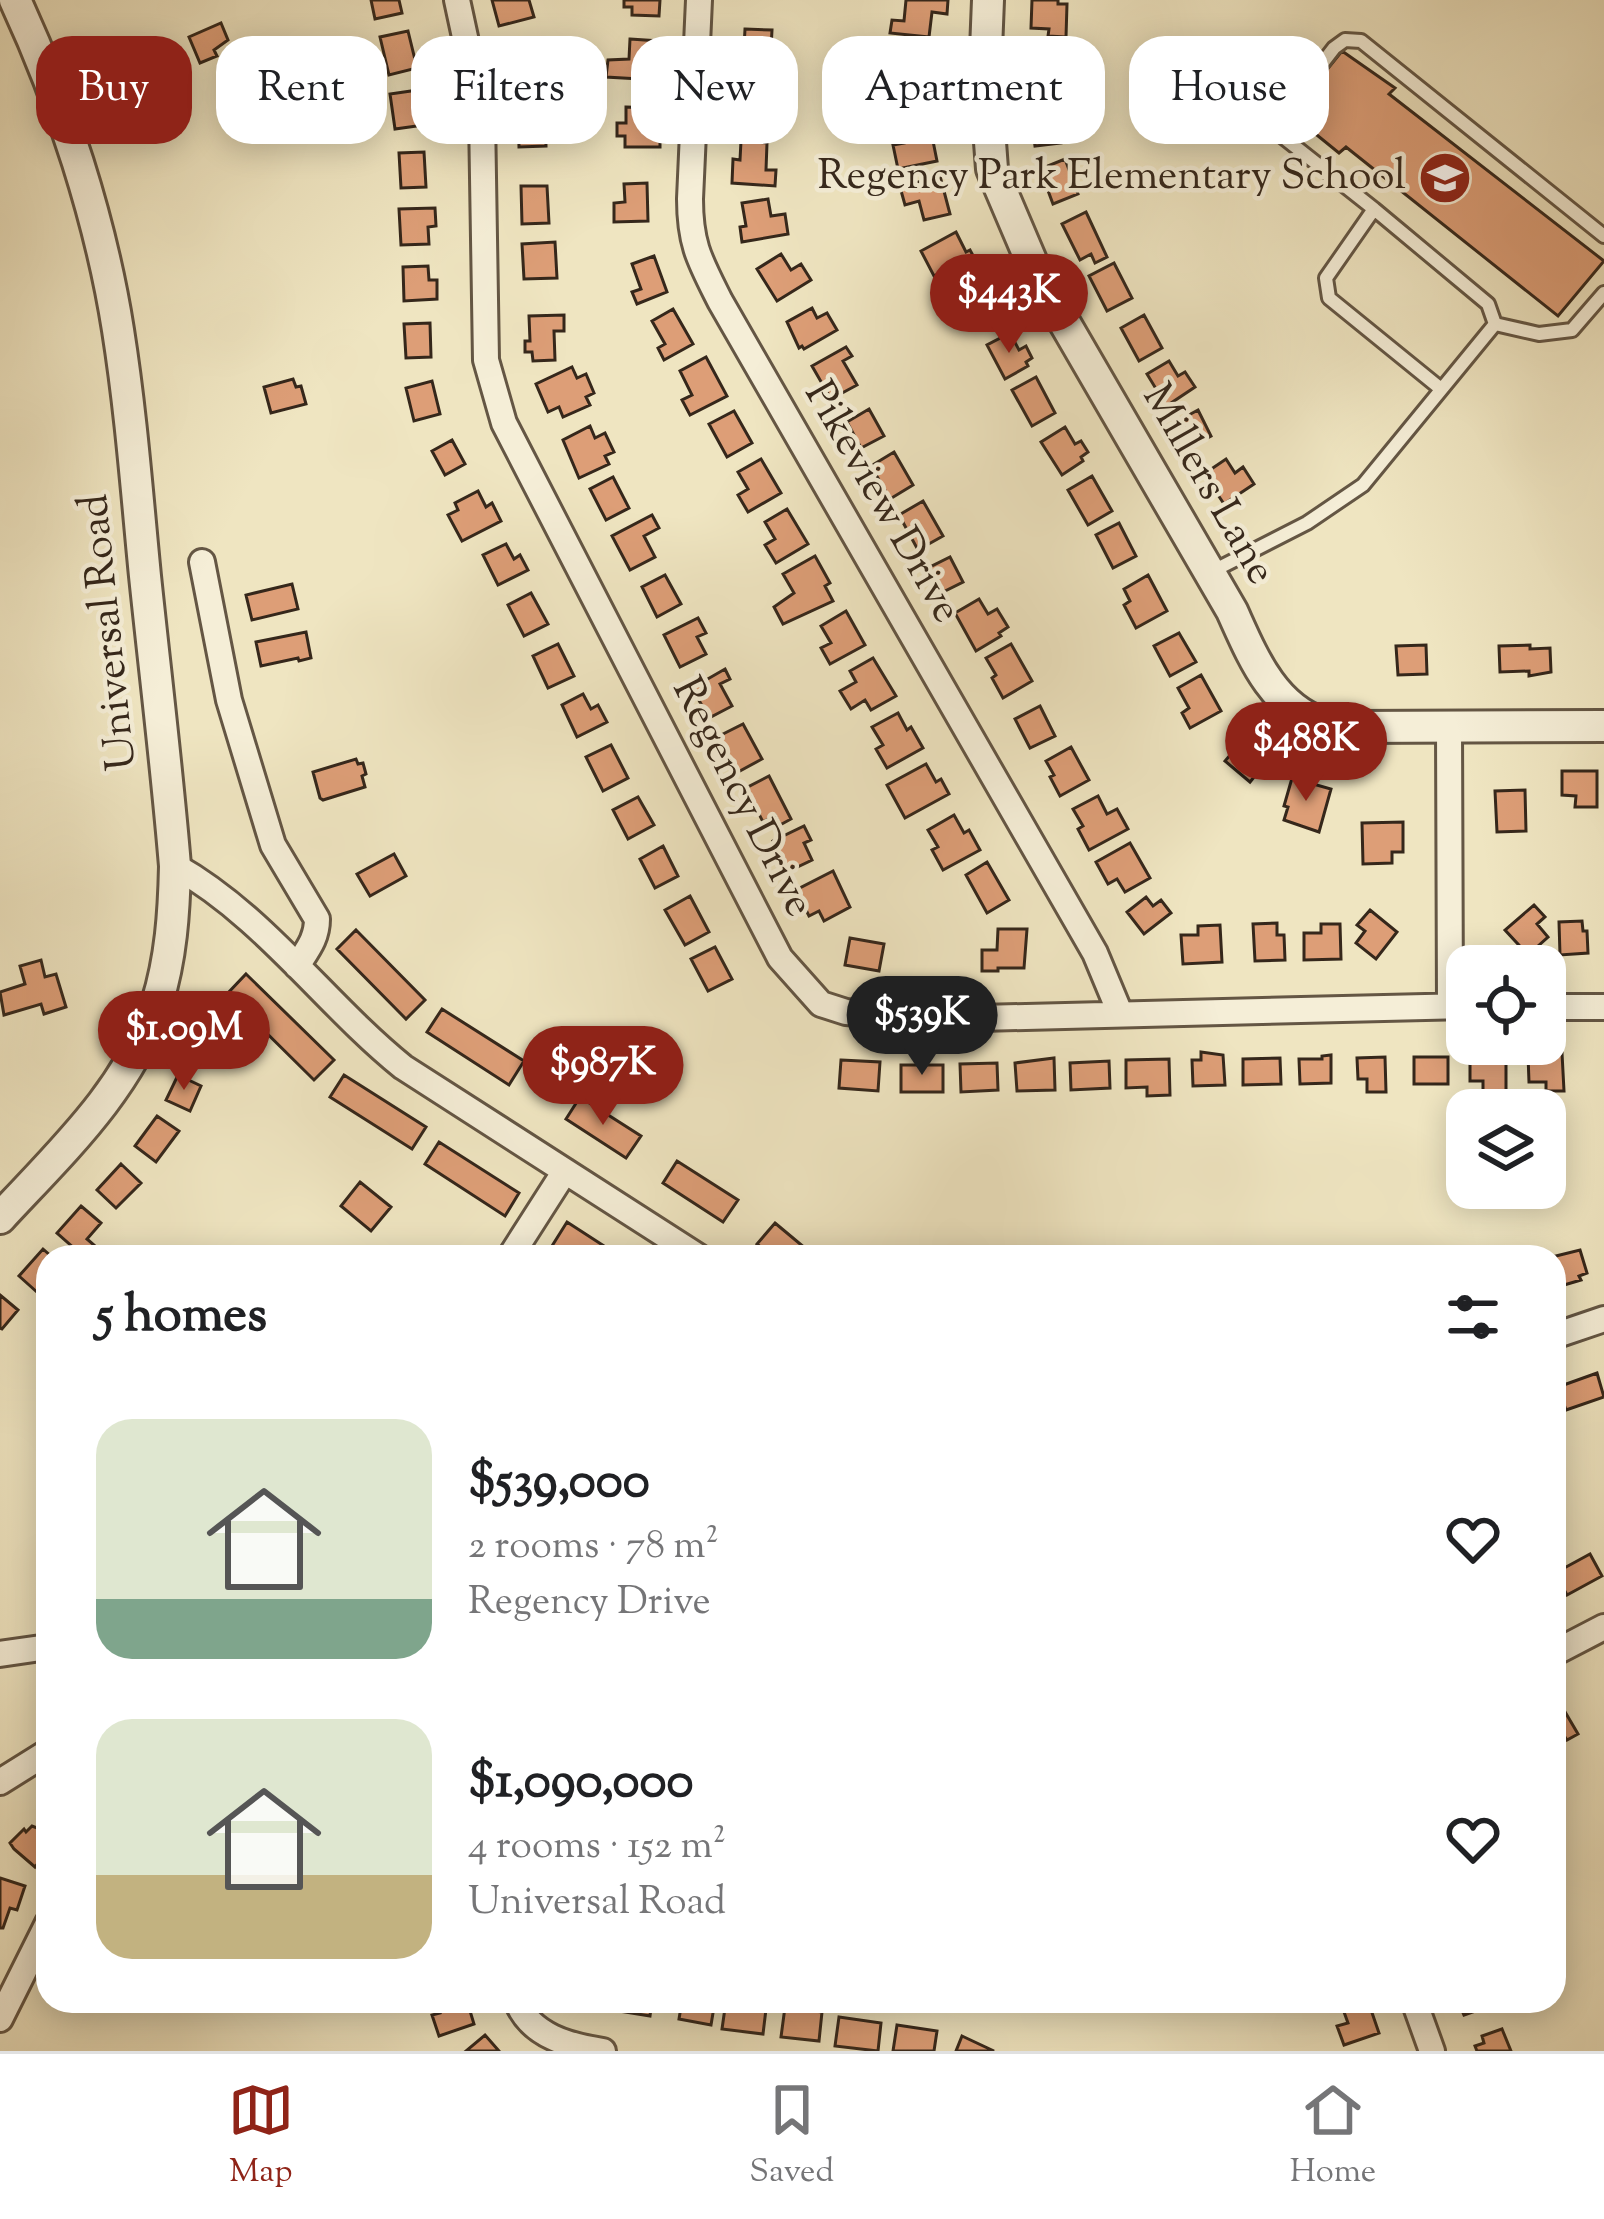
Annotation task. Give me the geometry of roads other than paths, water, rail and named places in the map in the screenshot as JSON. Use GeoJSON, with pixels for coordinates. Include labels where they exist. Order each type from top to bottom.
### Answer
{"type":"FeatureCollection","features":[{"type":"Feature","properties":{"kind":"street","name":"Regency Drive"},"geometry":{"type":"LineString","coordinates":[[457,0],[482,116],[486,360],[504,423],[780,958],[820,1004],[846,1012],[941,1019],[1446,1006]]}},
{"type":"Feature","properties":{"kind":"street","name":"Pikeview Drive"},"geometry":{"type":"LineString","coordinates":[[699,0],[690,199],[695,250],[1095,953],[1120,1013]]}},
{"type":"Feature","properties":{"kind":"street","name":"Millers Lane"},"geometry":{"type":"LineString","coordinates":[[988,0],[985,75],[992,169],[1038,277],[1271,686],[1291,706],[1323,724],[1604,726]]}},
{"type":"Feature","properties":{"kind":"street","name":"Universal Road"},"geometry":{"type":"LineString","coordinates":[[0,1218],[91,1117],[128,1065],[145,1031],[167,962],[175,866],[118,328],[68,136],[17,1]]}},
{"type":"Feature","properties":{"kind":"street"},"geometry":{"type":"LineString","coordinates":[[202,562],[229,700],[273,845],[317,919],[313,942],[297,966]]}},
{"type":"Feature","properties":{"kind":"street"},"geometry":{"type":"LineString","coordinates":[[1448,726],[1457,945]]}},
{"type":"Feature","properties":{"kind":"street"},"geometry":{"type":"LineString","coordinates":[[175,866],[209,885],[403,1067],[681,1245]]}},
{"type":"Feature","properties":{"kind":"street"},"geometry":{"type":"LineString","coordinates":[[1566,1007],[1604,1007]]}},
{"type":"Feature","properties":{"kind":"street"},"geometry":{"type":"LineString","coordinates":[[518,1245],[566,1171]]}},
{"type":"Feature","properties":{"kind":"street"},"geometry":{"type":"LineString","coordinates":[[1566,1332],[1604,1319]]}},
{"type":"Feature","properties":{"kind":"street"},"geometry":{"type":"LineString","coordinates":[[1566,1647],[1604,1627]]}},
{"type":"Feature","properties":{"kind":"street"},"geometry":{"type":"LineString","coordinates":[[0,1654],[36,1649]]}},
{"type":"Feature","properties":{"kind":"street"},"geometry":{"type":"LineString","coordinates":[[0,1782],[36,1760]]}},
{"type":"Feature","properties":{"kind":"street"},"geometry":{"type":"LineString","coordinates":[[0,2019],[36,1947]]}},
{"type":"Feature","properties":{"kind":"street"},"geometry":{"type":"LineString","coordinates":[[523,2013],[536,2027],[572,2046],[603,2051]]}},
{"type":"Feature","properties":{"kind":"street"},"geometry":{"type":"LineString","coordinates":[[1418,2013],[1432,2051]]}},
{"type":"Feature","properties":{"kind":"lane"},"geometry":{"type":"LineString","coordinates":[[1495,324],[1488,304],[1278,133],[1277,122],[1334,48],[1345,40],[1361,41],[1604,236]]}},
{"type":"Feature","properties":{"kind":"lane"},"geometry":{"type":"LineString","coordinates":[[1374,209],[1326,278],[1329,298],[1441,389]]}},
{"type":"Feature","properties":{"kind":"lane"},"geometry":{"type":"LineString","coordinates":[[1495,324],[1539,334],[1572,329],[1604,292]]}},
{"type":"Feature","properties":{"kind":"lane"},"geometry":{"type":"LineString","coordinates":[[1210,573],[1307,524],[1363,485],[1495,324]]}},
{"type":"Feature","properties":{"kind":"place","name":"Regency Park Elementary School"},"geometry":{"type":"Point","coordinates":[1445,178]}}]}
